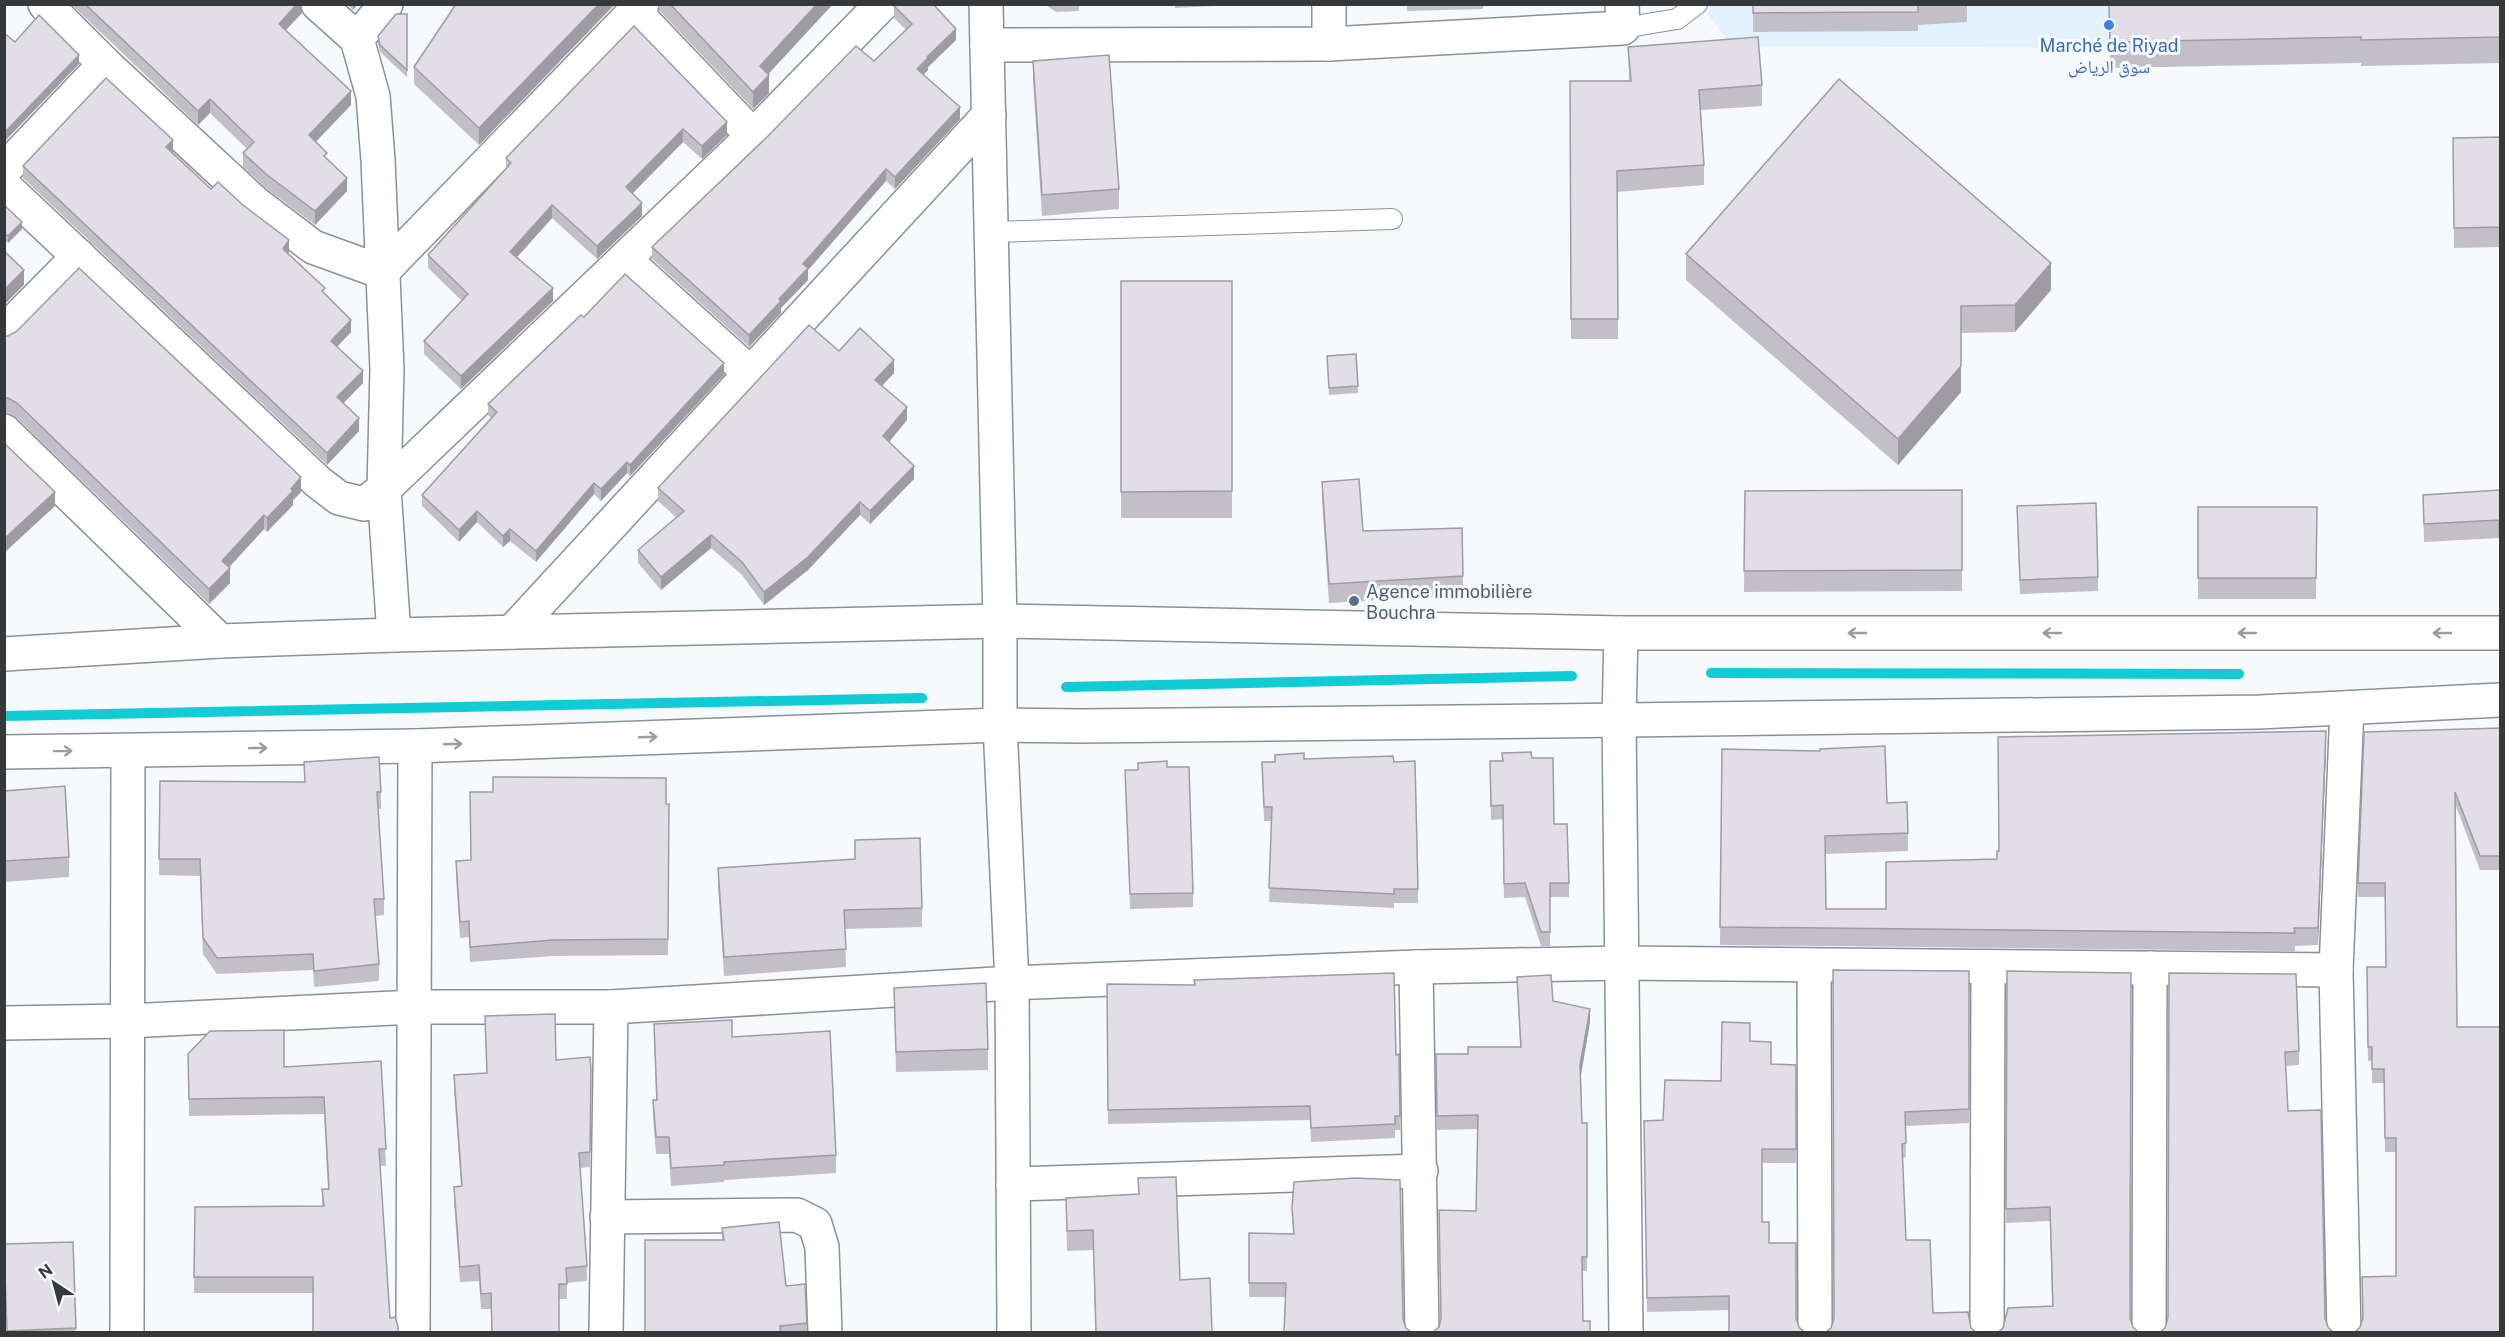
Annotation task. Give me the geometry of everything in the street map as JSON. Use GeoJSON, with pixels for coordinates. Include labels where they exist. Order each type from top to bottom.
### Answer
{"type":"FeatureCollection","features":[{"type":"Feature","properties":{"kind":"street"},"geometry":{"type":"LineString","coordinates":[[45,4],[105,64],[254,202],[313,247],[382,272]]}},
{"type":"Feature","properties":{"kind":"street"},"geometry":{"type":"LineString","coordinates":[[318,4],[357,39],[373,96],[387,369],[384,489],[394,635]]}},
{"type":"Feature","properties":{"kind":"street"},"geometry":{"type":"LineString","coordinates":[[357,39],[386,4]]}},
{"type":"Feature","properties":{"kind":"street"},"geometry":{"type":"LineString","coordinates":[[4,186],[325,488],[339,498],[363,504],[384,489],[625,260],[753,136],[882,4]]}},
{"type":"Feature","properties":{"kind":"street"},"geometry":{"type":"LineString","coordinates":[[986,4],[1000,621],[1000,725],[1012,983],[1014,1332]]}},
{"type":"Feature","properties":{"kind":"street"},"geometry":{"type":"LineString","coordinates":[[1329,4],[1329,44]]}},
{"type":"Feature","properties":{"kind":"street"},"geometry":{"type":"LineString","coordinates":[[382,272],[638,8],[753,136]]}},
{"type":"Feature","properties":{"kind":"street"},"geometry":{"type":"LineString","coordinates":[[987,45],[1329,44],[1623,16]]}},
{"type":"Feature","properties":{"kind":"street"},"geometry":{"type":"LineString","coordinates":[[4,170],[105,64]]}},
{"type":"Feature","properties":{"kind":"street"},"geometry":{"type":"LineString","coordinates":[[512,632],[989,115]]}},
{"type":"Feature","properties":{"kind":"street"},"geometry":{"type":"LineString","coordinates":[[4,332],[79,256]]}},
{"type":"Feature","properties":{"kind":"street"},"geometry":{"type":"LineString","coordinates":[[625,260],[750,373]]}},
{"type":"Feature","properties":{"kind":"street"},"geometry":{"type":"LineString","coordinates":[[4,431],[220,641]]}},
{"type":"Feature","properties":{"kind":"street"},"geometry":{"type":"LineString","coordinates":[[4,654],[220,641],[394,635],[1000,621],[1621,633],[2500,633]]}},
{"type":"Feature","properties":{"kind":"street"},"geometry":{"type":"LineString","coordinates":[[1621,633],[1619,719],[1626,1332]]}},
{"type":"Feature","properties":{"kind":"street"},"geometry":{"type":"LineString","coordinates":[[4,752],[415,746],[1000,725],[1082,726],[2260,712],[2500,700]]}},
{"type":"Feature","properties":{"kind":"street"},"geometry":{"type":"LineString","coordinates":[[2344,1332],[2336,970],[2347,708]]}},
{"type":"Feature","properties":{"kind":"street"},"geometry":{"type":"LineString","coordinates":[[413,1332],[415,746]]}},
{"type":"Feature","properties":{"kind":"street"},"geometry":{"type":"LineString","coordinates":[[127,1332],[128,751]]}},
{"type":"Feature","properties":{"kind":"street"},"geometry":{"type":"LineString","coordinates":[[4,1023],[127,1021],[415,1006],[611,1007],[1012,983],[1416,967],[1621,963],[2336,970]]}},
{"type":"Feature","properties":{"kind":"street"},"geometry":{"type":"LineString","coordinates":[[1814,966],[1815,1332]]}},
{"type":"Feature","properties":{"kind":"street"},"geometry":{"type":"LineString","coordinates":[[1416,967],[1422,1332]]}},
{"type":"Feature","properties":{"kind":"street"},"geometry":{"type":"LineString","coordinates":[[1988,967],[1988,1332]]}},
{"type":"Feature","properties":{"kind":"street"},"geometry":{"type":"LineString","coordinates":[[2149,1332],[2150,968]]}},
{"type":"Feature","properties":{"kind":"street"},"geometry":{"type":"LineString","coordinates":[[606,1332],[611,1007]]}},
{"type":"Feature","properties":{"kind":"street"},"geometry":{"type":"LineString","coordinates":[[1013,1184],[1421,1171]]}},
{"type":"Feature","properties":{"kind":"street"},"geometry":{"type":"LineString","coordinates":[[607,1217],[797,1215],[815,1224],[822,1247],[825,1332]]}},
{"type":"Feature","properties":{"kind":"lane"},"geometry":{"type":"LineString","coordinates":[[1623,16],[1677,19],[1697,4]]}},
{"type":"Feature","properties":{"kind":"lane"},"geometry":{"type":"LineString","coordinates":[[992,232],[1392,219]]}},
{"type":"Feature","properties":{"kind":"shaded area","name":"Marché de Riyad سوق الرياض"},"geometry":{"type":"Polygon","coordinates":[[[1701,5],[2500,5],[2500,50],[1732,46],[1701,5]]]}},
{"type":"Feature","properties":{"kind":"building"},"geometry":{"type":"Polygon","coordinates":[[[85,4],[297,4],[279,24],[351,91],[309,135],[327,153],[324,156],[347,178],[315,211],[266,174],[243,153],[254,142],[210,99],[198,111],[85,4]]]}},
{"type":"Feature","properties":{"kind":"building"},"geometry":{"type":"Polygon","coordinates":[[[456,4],[599,4],[479,128],[414,67],[456,4]]]}},
{"type":"Feature","properties":{"kind":"building"},"geometry":{"type":"Polygon","coordinates":[[[670,4],[817,4],[760,66],[769,75],[753,92],[670,4]]]}},
{"type":"Feature","properties":{"kind":"building"},"geometry":{"type":"Polygon","coordinates":[[[896,4],[933,4],[956,29],[917,69],[960,107],[895,177],[886,169],[803,264],[808,268],[749,335],[652,247],[766,138],[856,46],[874,61],[912,24],[894,6],[896,4]]]}},
{"type":"Feature","properties":{"kind":"building"},"geometry":{"type":"Polygon","coordinates":[[[1753,4],[1930,4],[1918,5],[1918,12],[1753,13],[1753,4]]]}},
{"type":"Feature","properties":{"kind":"building"},"geometry":{"type":"Polygon","coordinates":[[[2109,4],[2500,4],[2500,37],[2110,42],[2109,4]]]}},
{"type":"Feature","properties":{"kind":"building"},"geometry":{"type":"Polygon","coordinates":[[[396,14],[407,14],[407,70],[380,45],[378,36],[396,14]]]}},
{"type":"Feature","properties":{"kind":"building"},"geometry":{"type":"Polygon","coordinates":[[[39,15],[79,55],[4,133],[4,33],[15,42],[39,15]]]}},
{"type":"Feature","properties":{"kind":"building"},"geometry":{"type":"Polygon","coordinates":[[[634,26],[727,122],[702,146],[683,129],[626,187],[642,203],[597,246],[552,205],[510,252],[553,288],[461,376],[424,341],[468,294],[428,255],[511,163],[506,158],[634,26]]]}},
{"type":"Feature","properties":{"kind":"building"},"geometry":{"type":"Polygon","coordinates":[[[1758,37],[1762,85],[1699,90],[1704,165],[1617,171],[1618,319],[1571,319],[1570,81],[1631,81],[1628,47],[1758,37]]]}},
{"type":"Feature","properties":{"kind":"building"},"geometry":{"type":"Polygon","coordinates":[[[1109,55],[1119,189],[1042,195],[1033,61],[1109,55]]]}},
{"type":"Feature","properties":{"kind":"building"},"geometry":{"type":"Polygon","coordinates":[[[106,78],[173,140],[166,147],[211,189],[218,182],[243,205],[289,240],[283,249],[325,288],[322,291],[351,320],[331,341],[363,371],[337,397],[359,418],[327,453],[23,166],[106,78]]]}},
{"type":"Feature","properties":{"kind":"building"},"geometry":{"type":"Polygon","coordinates":[[[1839,79],[2051,263],[2015,305],[1961,306],[1961,366],[1898,439],[1686,254],[1839,79]]]}},
{"type":"Feature","properties":{"kind":"building"},"geometry":{"type":"Polygon","coordinates":[[[2500,137],[2500,227],[2454,228],[2453,138],[2500,137]]]}},
{"type":"Feature","properties":{"kind":"building"},"geometry":{"type":"Polygon","coordinates":[[[4,205],[22,222],[8,236],[4,233],[4,205]]]}},
{"type":"Feature","properties":{"kind":"building"},"geometry":{"type":"Polygon","coordinates":[[[4,253],[24,270],[4,290],[4,253]]]}},
{"type":"Feature","properties":{"kind":"building"},"geometry":{"type":"Polygon","coordinates":[[[79,268],[301,477],[291,489],[293,491],[267,518],[264,515],[222,561],[230,568],[209,589],[17,403],[4,398],[4,336],[17,331],[79,268]]]}},
{"type":"Feature","properties":{"kind":"building"},"geometry":{"type":"Polygon","coordinates":[[[625,274],[724,363],[630,465],[627,462],[601,489],[594,483],[536,551],[510,529],[503,536],[477,511],[459,530],[422,495],[497,412],[488,404],[581,315],[584,317],[625,274]]]}},
{"type":"Feature","properties":{"kind":"building"},"geometry":{"type":"Polygon","coordinates":[[[1121,281],[1232,281],[1232,491],[1121,492],[1121,281]]]}},
{"type":"Feature","properties":{"kind":"building"},"geometry":{"type":"Polygon","coordinates":[[[809,325],[839,351],[860,328],[894,360],[875,380],[907,407],[883,436],[914,466],[870,511],[860,502],[808,557],[764,592],[742,562],[711,535],[661,577],[638,550],[684,511],[658,488],[809,325]]]}},
{"type":"Feature","properties":{"kind":"building"},"geometry":{"type":"Polygon","coordinates":[[[1356,354],[1358,386],[1329,388],[1327,356],[1356,354]]]}},
{"type":"Feature","properties":{"kind":"building"},"geometry":{"type":"Polygon","coordinates":[[[4,443],[55,492],[4,539],[4,443]]]}},
{"type":"Feature","properties":{"kind":"building"},"geometry":{"type":"Polygon","coordinates":[[[1359,479],[1363,531],[1462,528],[1463,576],[1329,584],[1322,482],[1359,479]]]}},
{"type":"Feature","properties":{"kind":"building"},"geometry":{"type":"Polygon","coordinates":[[[1962,490],[1962,570],[1744,571],[1745,491],[1962,490]]]}},
{"type":"Feature","properties":{"kind":"building"},"geometry":{"type":"Polygon","coordinates":[[[2500,490],[2500,543],[2499,520],[2424,524],[2423,495],[2500,490]]]}},
{"type":"Feature","properties":{"kind":"building"},"geometry":{"type":"Polygon","coordinates":[[[2096,503],[2098,577],[2020,580],[2017,506],[2096,503]]]}},
{"type":"Feature","properties":{"kind":"building"},"geometry":{"type":"Polygon","coordinates":[[[2198,507],[2317,507],[2316,578],[2198,578],[2198,507]]]}},
{"type":"Feature","properties":{"kind":"building"},"geometry":{"type":"Polygon","coordinates":[[[2500,728],[2500,856],[2480,856],[2455,792],[2457,1027],[2500,1027],[2500,1332],[2355,1332],[2360,1327],[2363,1318],[2362,1277],[2396,1276],[2396,1138],[2385,1138],[2384,1069],[2372,1069],[2372,1047],[2368,1047],[2367,967],[2386,967],[2385,883],[2358,883],[2364,732],[2500,728]]]}},
{"type":"Feature","properties":{"kind":"building"},"geometry":{"type":"Polygon","coordinates":[[[2326,731],[2318,928],[2294,928],[2295,933],[1720,927],[1722,749],[1820,751],[1820,749],[1885,746],[1887,803],[1907,802],[1908,833],[1825,836],[1826,909],[1886,909],[1886,862],[1997,859],[1997,851],[1999,851],[1998,737],[2326,731]]]}},
{"type":"Feature","properties":{"kind":"building"},"geometry":{"type":"Polygon","coordinates":[[[1531,752],[1532,758],[1553,758],[1554,824],[1567,824],[1569,883],[1550,883],[1550,932],[1541,932],[1525,883],[1504,884],[1503,805],[1491,806],[1490,761],[1503,761],[1502,753],[1531,752]]]}},
{"type":"Feature","properties":{"kind":"building"},"geometry":{"type":"Polygon","coordinates":[[[1304,753],[1304,759],[1393,756],[1394,762],[1415,761],[1418,889],[1394,889],[1394,894],[1269,888],[1272,807],[1264,807],[1262,762],[1275,762],[1275,755],[1304,753]]]}},
{"type":"Feature","properties":{"kind":"building"},"geometry":{"type":"Polygon","coordinates":[[[379,757],[381,792],[377,792],[384,899],[374,899],[379,964],[314,971],[313,954],[217,958],[203,938],[200,859],[159,859],[160,781],[305,782],[304,762],[379,757]]]}},
{"type":"Feature","properties":{"kind":"building"},"geometry":{"type":"Polygon","coordinates":[[[1167,761],[1167,767],[1189,767],[1193,893],[1130,894],[1125,770],[1138,770],[1138,763],[1167,761]]]}},
{"type":"Feature","properties":{"kind":"building"},"geometry":{"type":"Polygon","coordinates":[[[493,777],[666,778],[666,804],[669,804],[668,939],[553,940],[470,947],[469,921],[460,922],[456,861],[471,860],[470,792],[493,792],[493,777]]]}},
{"type":"Feature","properties":{"kind":"building"},"geometry":{"type":"Polygon","coordinates":[[[65,786],[69,857],[4,861],[4,791],[65,786]]]}},
{"type":"Feature","properties":{"kind":"building"},"geometry":{"type":"Polygon","coordinates":[[[920,838],[922,908],[844,910],[846,949],[724,957],[718,868],[855,859],[855,840],[920,838]]]}},
{"type":"Feature","properties":{"kind":"building"},"geometry":{"type":"Polygon","coordinates":[[[1833,970],[1969,971],[1969,1109],[1905,1112],[1906,1143],[1902,1144],[1906,1240],[1930,1240],[1933,1313],[1968,1312],[1971,1328],[1976,1332],[1826,1332],[1831,1328],[1834,1318],[1833,970]]]}},
{"type":"Feature","properties":{"kind":"building"},"geometry":{"type":"Polygon","coordinates":[[[2007,971],[2131,973],[2130,1318],[2133,1327],[2138,1332],[1998,1332],[2003,1328],[2008,1308],[2053,1306],[2050,1207],[2006,1209],[2007,971]]]}},
{"type":"Feature","properties":{"kind":"building"},"geometry":{"type":"Polygon","coordinates":[[[1394,973],[1400,1116],[1395,1116],[1395,1124],[1311,1128],[1310,1106],[1108,1110],[1107,984],[1195,985],[1194,980],[1394,973]]]}},
{"type":"Feature","properties":{"kind":"building"},"geometry":{"type":"Polygon","coordinates":[[[2169,973],[2296,974],[2299,1051],[2285,1052],[2288,1111],[2321,1110],[2325,1318],[2328,1327],[2333,1332],[2160,1332],[2165,1328],[2168,1318],[2169,973]]]}},
{"type":"Feature","properties":{"kind":"building"},"geometry":{"type":"Polygon","coordinates":[[[1551,975],[1553,1001],[1590,1009],[1580,1065],[1582,1123],[1587,1123],[1587,1257],[1582,1257],[1583,1321],[1590,1321],[1590,1332],[1433,1332],[1439,1327],[1441,1318],[1439,1210],[1476,1211],[1478,1115],[1437,1116],[1436,1054],[1468,1054],[1468,1047],[1521,1047],[1517,977],[1551,975]]]}},
{"type":"Feature","properties":{"kind":"building"},"geometry":{"type":"Polygon","coordinates":[[[986,983],[988,1049],[896,1052],[894,988],[986,983]]]}},
{"type":"Feature","properties":{"kind":"building"},"geometry":{"type":"Polygon","coordinates":[[[555,1014],[556,1060],[590,1057],[590,1152],[579,1153],[587,1266],[566,1268],[567,1284],[559,1284],[559,1332],[492,1332],[491,1293],[481,1294],[479,1265],[460,1267],[454,1187],[462,1186],[454,1075],[487,1073],[485,1016],[555,1014]]]}},
{"type":"Feature","properties":{"kind":"building"},"geometry":{"type":"Polygon","coordinates":[[[732,1020],[732,1037],[830,1031],[836,1155],[724,1162],[724,1165],[671,1168],[669,1137],[656,1137],[653,1100],[657,1100],[654,1024],[732,1020]]]}},
{"type":"Feature","properties":{"kind":"building"},"geometry":{"type":"Polygon","coordinates":[[[1722,1022],[1750,1023],[1750,1041],[1771,1042],[1771,1064],[1796,1065],[1796,1149],[1762,1149],[1762,1222],[1769,1222],[1769,1243],[1796,1243],[1796,1318],[1799,1327],[1804,1332],[1729,1332],[1729,1296],[1647,1298],[1644,1121],[1663,1120],[1665,1080],[1721,1081],[1722,1022]]]}},
{"type":"Feature","properties":{"kind":"building"},"geometry":{"type":"Polygon","coordinates":[[[284,1030],[284,1067],[381,1061],[386,1149],[379,1149],[390,1318],[395,1317],[398,1332],[313,1332],[313,1277],[194,1277],[195,1207],[324,1206],[322,1189],[329,1189],[324,1097],[189,1099],[188,1054],[210,1031],[284,1030]]]}},
{"type":"Feature","properties":{"kind":"building"},"geometry":{"type":"Polygon","coordinates":[[[1176,1177],[1180,1280],[1210,1278],[1212,1332],[1096,1332],[1093,1230],[1067,1231],[1066,1198],[1139,1194],[1138,1178],[1176,1177]]]}},
{"type":"Feature","properties":{"kind":"building"},"geometry":{"type":"Polygon","coordinates":[[[1355,1178],[1400,1180],[1403,1319],[1406,1328],[1411,1332],[1284,1332],[1286,1283],[1249,1283],[1249,1233],[1294,1234],[1292,1208],[1294,1182],[1355,1178]]]}},
{"type":"Feature","properties":{"kind":"building"},"geometry":{"type":"Polygon","coordinates":[[[779,1222],[786,1286],[805,1284],[807,1323],[780,1326],[780,1332],[645,1332],[645,1240],[724,1240],[722,1228],[779,1222]]]}},
{"type":"Feature","properties":{"kind":"building"},"geometry":{"type":"Polygon","coordinates":[[[73,1242],[76,1328],[7,1331],[4,1244],[73,1242]]]}},
{"type":"Feature","properties":{"kind":"waterway"},"geometry":{"type":"LineString","coordinates":[[1711,673],[2239,674]]}},
{"type":"Feature","properties":{"kind":"waterway"},"geometry":{"type":"LineString","coordinates":[[1066,687],[1572,676]]}},
{"type":"Feature","properties":{"kind":"waterway"},"geometry":{"type":"LineString","coordinates":[[4,716],[922,698]]}},
{"type":"Feature","properties":{"kind":"place","name":"Marché de Riyad سوق الرياض"},"geometry":{"type":"Point","coordinates":[2109,25]}},
{"type":"Feature","properties":{"kind":"place","name":"Agence immobilière Bouchra"},"geometry":{"type":"Point","coordinates":[1354,601]}}]}
